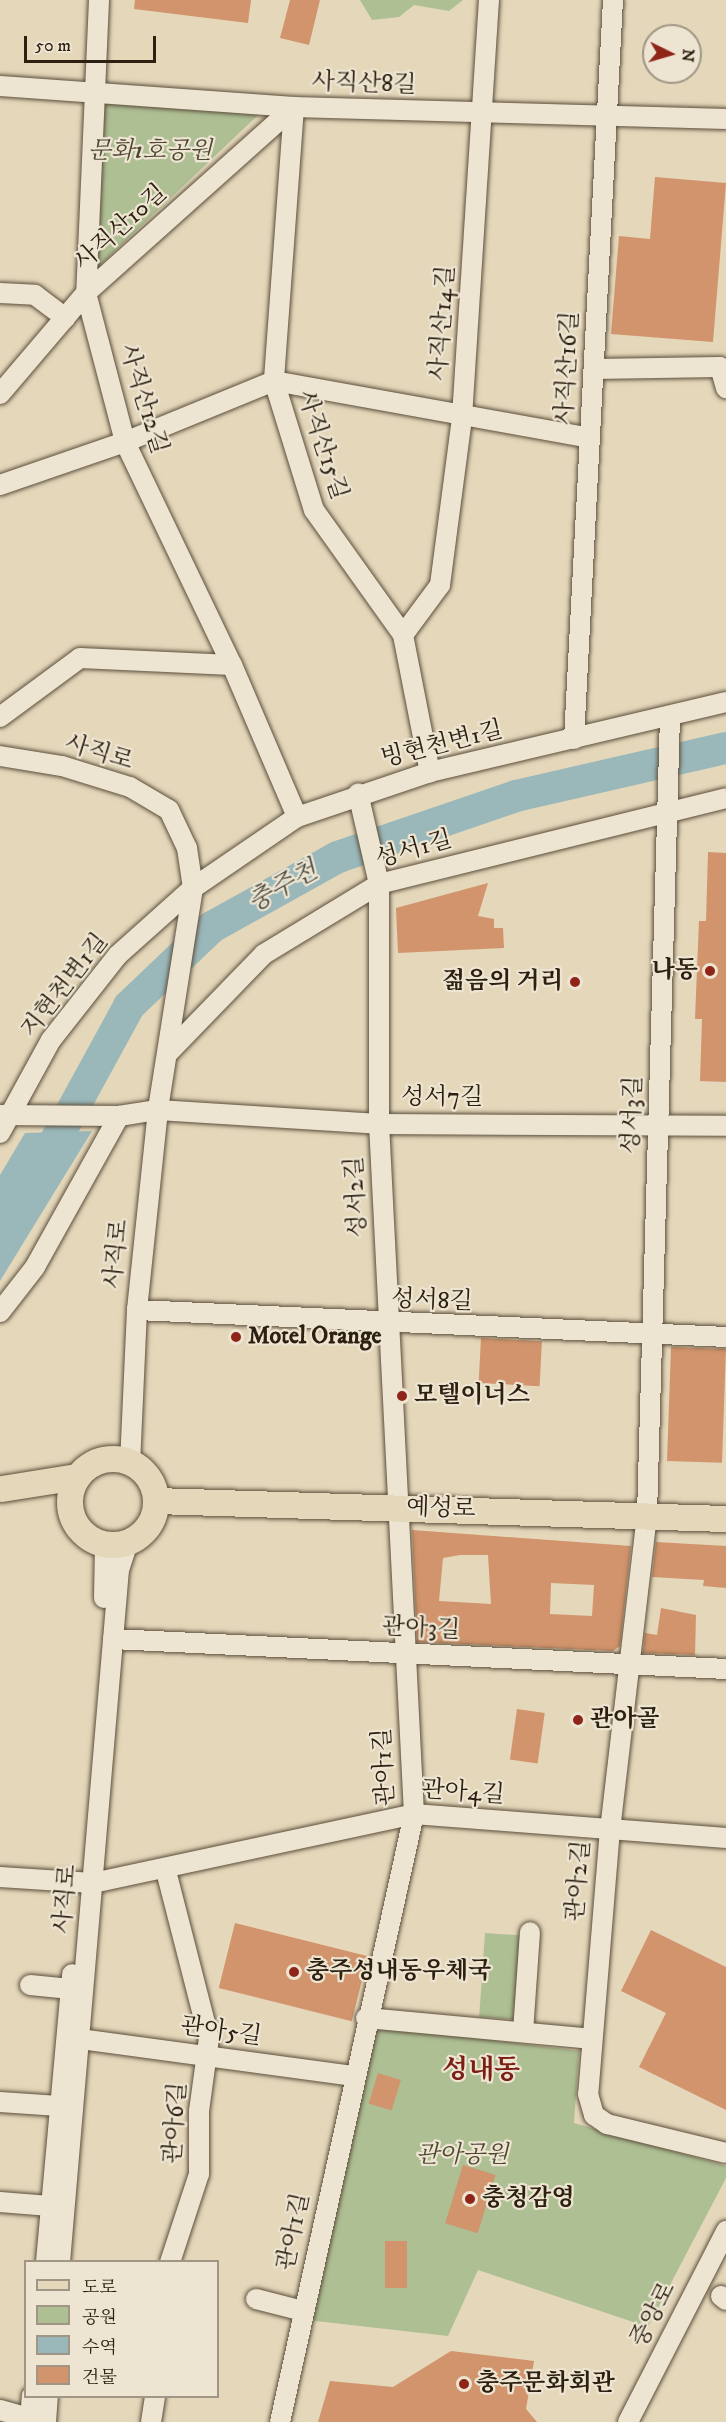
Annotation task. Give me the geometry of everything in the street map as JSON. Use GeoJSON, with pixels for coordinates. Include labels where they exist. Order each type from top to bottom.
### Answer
{"type":"FeatureCollection","features":[{"type":"Feature","properties":{"kind":"main road"},"geometry":{"type":"LineString","coordinates":[[107,1459],[130,1463],[149,1478],[156,1501],[148,1526],[116,1543],[86,1535],[70,1508],[51,1497],[1,1489],[78,1477],[107,1459]]}},
{"type":"Feature","properties":{"kind":"main road"},"geometry":{"type":"LineString","coordinates":[[70,1508],[78,1477]]}},
{"type":"Feature","properties":{"kind":"main road","name":"예성로"},"geometry":{"type":"LineString","coordinates":[[156,1501],[726,1519]]}},
{"type":"Feature","properties":{"kind":"street","name":"사직산12길"},"geometry":{"type":"LineString","coordinates":[[99,0],[86,293],[125,442],[232,665],[297,817]]}},
{"type":"Feature","properties":{"kind":"street","name":"사직산14길"},"geometry":{"type":"LineString","coordinates":[[403,635],[440,585],[462,417],[489,0]]}},
{"type":"Feature","properties":{"kind":"street","name":"사직산16길"},"geometry":{"type":"LineString","coordinates":[[574,739],[613,0]]}},
{"type":"Feature","properties":{"kind":"street","name":"사직산8길"},"geometry":{"type":"LineString","coordinates":[[0,86],[95,90],[294,107],[482,115],[726,119]]}},
{"type":"Feature","properties":{"kind":"street","name":"사직산10길"},"geometry":{"type":"LineString","coordinates":[[0,394],[86,293],[294,107]]}},
{"type":"Feature","properties":{"kind":"street","name":"사직산15길"},"geometry":{"type":"LineString","coordinates":[[294,107],[273,381],[314,510],[403,635],[430,772]]}},
{"type":"Feature","properties":{"kind":"street"},"geometry":{"type":"LineString","coordinates":[[0,293],[35,295],[65,318]]}},
{"type":"Feature","properties":{"kind":"street"},"geometry":{"type":"LineString","coordinates":[[594,369],[723,367],[726,388]]}},
{"type":"Feature","properties":{"kind":"street"},"geometry":{"type":"LineString","coordinates":[[0,485],[125,442],[273,381],[462,417],[590,438]]}},
{"type":"Feature","properties":{"kind":"street"},"geometry":{"type":"LineString","coordinates":[[0,717],[80,658],[232,665]]}},
{"type":"Feature","properties":{"kind":"street","name":"빙현천변1길"},"geometry":{"type":"LineString","coordinates":[[193,888],[297,817],[358,793],[430,772],[726,702]]}},
{"type":"Feature","properties":{"kind":"street","name":"성서3길"},"geometry":{"type":"LineString","coordinates":[[647,1515],[670,716]]}},
{"type":"Feature","properties":{"kind":"street","name":"사직로"},"geometry":{"type":"LineString","coordinates":[[0,756],[62,766],[130,788],[169,810],[187,848],[193,888],[169,1052],[158,1110],[137,1310],[130,1463]]}},
{"type":"Feature","properties":{"kind":"street","name":"성서2길"},"geometry":{"type":"LineString","coordinates":[[358,793],[379,884],[379,1124],[397,1507]]}},
{"type":"Feature","properties":{"kind":"street","name":"성서1길"},"geometry":{"type":"LineString","coordinates":[[169,1052],[264,954],[379,884],[726,798]]}},
{"type":"Feature","properties":{"kind":"street","name":"지현천변1길"},"geometry":{"type":"LineString","coordinates":[[0,1134],[4,1115],[51,1040],[118,955],[193,888]]}},
{"type":"Feature","properties":{"kind":"street","name":"성서7길"},"geometry":{"type":"LineString","coordinates":[[4,1115],[119,1116],[158,1110],[379,1124],[658,1123],[726,1126]]}},
{"type":"Feature","properties":{"kind":"street"},"geometry":{"type":"LineString","coordinates":[[0,1312],[35,1267],[119,1116]]}},
{"type":"Feature","properties":{"kind":"street","name":"성서8길"},"geometry":{"type":"LineString","coordinates":[[137,1310],[389,1325],[726,1337]]}},
{"type":"Feature","properties":{"kind":"street","name":"관아1길"},"geometry":{"type":"LineString","coordinates":[[280,2422],[366,2018],[414,1814],[397,1507]]}},
{"type":"Feature","properties":{"kind":"street","name":"관아2길"},"geometry":{"type":"LineString","coordinates":[[647,1515],[627,1667],[610,1829],[588,2094],[594,2115],[607,2124],[726,2153]]}},
{"type":"Feature","properties":{"kind":"street","name":"사직로"},"geometry":{"type":"LineString","coordinates":[[86,1883],[113,1639],[119,1570],[116,1543]]}},
{"type":"Feature","properties":{"kind":"street","name":"사직로"},"geometry":{"type":"LineString","coordinates":[[46,2260],[59,2106],[77,1990],[116,1543]]}},
{"type":"Feature","properties":{"kind":"street","name":"관아3길"},"geometry":{"type":"LineString","coordinates":[[113,1639],[404,1653],[627,1667],[726,1669]]}},
{"type":"Feature","properties":{"kind":"street","name":"관아4길"},"geometry":{"type":"LineString","coordinates":[[0,1876],[86,1883],[166,1871],[414,1814],[726,1838]]}},
{"type":"Feature","properties":{"kind":"street"},"geometry":{"type":"LineString","coordinates":[[166,1871],[209,2038],[207,2055]]}},
{"type":"Feature","properties":{"kind":"street"},"geometry":{"type":"LineString","coordinates":[[523,2032],[530,1932]]}},
{"type":"Feature","properties":{"kind":"street"},"geometry":{"type":"LineString","coordinates":[[30,1985],[77,1990]]}},
{"type":"Feature","properties":{"kind":"street","name":"사직로"},"geometry":{"type":"LineString","coordinates":[[60,2260],[80,2038],[77,1990]]}},
{"type":"Feature","properties":{"kind":"street"},"geometry":{"type":"LineString","coordinates":[[366,2018],[591,2039]]}},
{"type":"Feature","properties":{"kind":"street","name":"관아5길"},"geometry":{"type":"LineString","coordinates":[[80,2038],[354,2076]]}},
{"type":"Feature","properties":{"kind":"street","name":"관아6길"},"geometry":{"type":"LineString","coordinates":[[171,2260],[199,2174],[199,2111],[207,2055]]}},
{"type":"Feature","properties":{"kind":"street"},"geometry":{"type":"LineString","coordinates":[[0,2102],[59,2106]]}},
{"type":"Feature","properties":{"kind":"street"},"geometry":{"type":"LineString","coordinates":[[0,2202],[50,2206]]}},
{"type":"Feature","properties":{"kind":"street","name":"중앙로"},"geometry":{"type":"LineString","coordinates":[[628,2422],[726,2231]]}},
{"type":"Feature","properties":{"kind":"street"},"geometry":{"type":"LineString","coordinates":[[256,2299],[303,2311]]}},
{"type":"Feature","properties":{"kind":"street"},"geometry":{"type":"LineString","coordinates":[[32,2398],[37,2421]]}},
{"type":"Feature","properties":{"kind":"street"},"geometry":{"type":"LineString","coordinates":[[37,2421],[48,2398]]}},
{"type":"Feature","properties":{"kind":"street"},"geometry":{"type":"LineString","coordinates":[[151,2422],[155,2398]]}},
{"type":"Feature","properties":{"kind":"street"},"geometry":{"type":"LineString","coordinates":[[0,2410],[37,2421]]}},
{"type":"Feature","properties":{"kind":"green space"},"geometry":{"type":"Polygon","coordinates":[[[360,0],[463,0],[449,11],[414,5],[399,17],[372,20],[360,0]]]}},
{"type":"Feature","properties":{"kind":"green space","name":"문화1호공원"},"geometry":{"type":"Polygon","coordinates":[[[104,99],[258,115],[98,267],[104,99]]]}},
{"type":"Feature","properties":{"kind":"green space"},"geometry":{"type":"Polygon","coordinates":[[[485,1933],[526,1936],[520,2020],[479,2017],[485,1933]]]}},
{"type":"Feature","properties":{"kind":"green space","name":"관아공원"},"geometry":{"type":"Polygon","coordinates":[[[376,2026],[579,2051],[574,2123],[726,2166],[726,2178],[648,2327],[478,2270],[448,2336],[307,2320],[376,2026]]]}},
{"type":"Feature","properties":{"kind":"water"},"geometry":{"type":"Polygon","coordinates":[[[92,1131],[0,1281],[0,1175],[25,1133],[92,1131]]]}},
{"type":"Feature","properties":{"kind":"building"},"geometry":{"type":"Polygon","coordinates":[[[135,0],[251,0],[248,23],[134,9],[135,0]]]}},
{"type":"Feature","properties":{"kind":"building"},"geometry":{"type":"Polygon","coordinates":[[[290,0],[320,0],[309,45],[280,38],[290,0]]]}},
{"type":"Feature","properties":{"kind":"building"},"geometry":{"type":"Polygon","coordinates":[[[655,177],[726,183],[713,342],[611,334],[619,236],[650,239],[655,177]]]}},
{"type":"Feature","properties":{"kind":"building","name":"나동"},"geometry":{"type":"Polygon","coordinates":[[[708,852],[726,853],[726,1082],[700,1081],[702,1019],[695,1019],[699,921],[706,921],[708,852]]]}},
{"type":"Feature","properties":{"kind":"building"},"geometry":{"type":"Polygon","coordinates":[[[488,883],[478,916],[494,919],[494,928],[503,928],[504,948],[398,953],[396,908],[488,883]]]}},
{"type":"Feature","properties":{"kind":"building"},"geometry":{"type":"Polygon","coordinates":[[[481,1338],[542,1341],[540,1386],[479,1383],[481,1338]]]}},
{"type":"Feature","properties":{"kind":"building"},"geometry":{"type":"Polygon","coordinates":[[[671,1347],[726,1349],[722,1463],[667,1461],[671,1347]]]}},
{"type":"Feature","properties":{"kind":"building"},"geometry":{"type":"Polygon","coordinates":[[[412,1530],[631,1546],[620,1646],[613,1651],[417,1642],[412,1530]],[[460,1555],[443,1558],[439,1601],[491,1604],[488,1555],[460,1555]],[[551,1583],[550,1614],[592,1616],[594,1585],[551,1583]]]}},
{"type":"Feature","properties":{"kind":"building"},"geometry":{"type":"Polygon","coordinates":[[[656,1542],[726,1546],[726,1588],[703,1586],[704,1580],[652,1577],[656,1542]]]}},
{"type":"Feature","properties":{"kind":"building"},"geometry":{"type":"Polygon","coordinates":[[[661,1608],[696,1615],[695,1655],[643,1653],[645,1633],[657,1635],[661,1608]]]}},
{"type":"Feature","properties":{"kind":"building"},"geometry":{"type":"Polygon","coordinates":[[[517,1709],[545,1713],[538,1763],[510,1760],[517,1709]]]}},
{"type":"Feature","properties":{"kind":"building","name":"충주성내동우체국"},"geometry":{"type":"Polygon","coordinates":[[[235,1923],[368,1956],[352,2021],[219,1988],[235,1923]]]}},
{"type":"Feature","properties":{"kind":"building"},"geometry":{"type":"Polygon","coordinates":[[[651,1930],[726,1967],[726,2110],[639,2067],[666,2013],[621,1991],[651,1930]]]}},
{"type":"Feature","properties":{"kind":"building"},"geometry":{"type":"Polygon","coordinates":[[[378,2073],[401,2080],[392,2111],[369,2104],[378,2073]]]}},
{"type":"Feature","properties":{"kind":"building","name":"충청감영"},"geometry":{"type":"Polygon","coordinates":[[[463,2165],[496,2175],[478,2233],[445,2223],[463,2165]]]}},
{"type":"Feature","properties":{"kind":"building"},"geometry":{"type":"Polygon","coordinates":[[[385,2241],[407,2241],[407,2288],[385,2288],[385,2241]]]}},
{"type":"Feature","properties":{"kind":"building","name":"충주문화회관"},"geometry":{"type":"Polygon","coordinates":[[[451,2351],[534,2361],[526,2409],[537,2422],[318,2422],[330,2381],[393,2387],[451,2351]]]}},
{"type":"Feature","properties":{"kind":"waterway","name":"충주천"},"geometry":{"type":"LineString","coordinates":[[0,1242],[129,1006],[212,927],[338,857],[516,796],[726,748]]}},
{"type":"Feature","properties":{"kind":"place","name":"나동"},"geometry":{"type":"Point","coordinates":[710,971]}},
{"type":"Feature","properties":{"kind":"place","name":"젊음의 거리"},"geometry":{"type":"Point","coordinates":[575,982]}},
{"type":"Feature","properties":{"kind":"place","name":"Motel Orange"},"geometry":{"type":"Point","coordinates":[236,1337]}},
{"type":"Feature","properties":{"kind":"place","name":"모텔이너스"},"geometry":{"type":"Point","coordinates":[402,1396]}},
{"type":"Feature","properties":{"kind":"place","name":"관아골"},"geometry":{"type":"Point","coordinates":[578,1720]}},
{"type":"Feature","properties":{"kind":"place","name":"충주성내동우체국"},"geometry":{"type":"Point","coordinates":[294,1972]}},
{"type":"Feature","properties":{"kind":"place","name":"충청감영"},"geometry":{"type":"Point","coordinates":[470,2199]}},
{"type":"Feature","properties":{"kind":"place","name":"충주문화회관"},"geometry":{"type":"Point","coordinates":[464,2384]}},
{"type":"Feature","properties":{"kind":"district","name":"성내동"},"geometry":{"type":"Point","coordinates":[481,2071]}}]}
